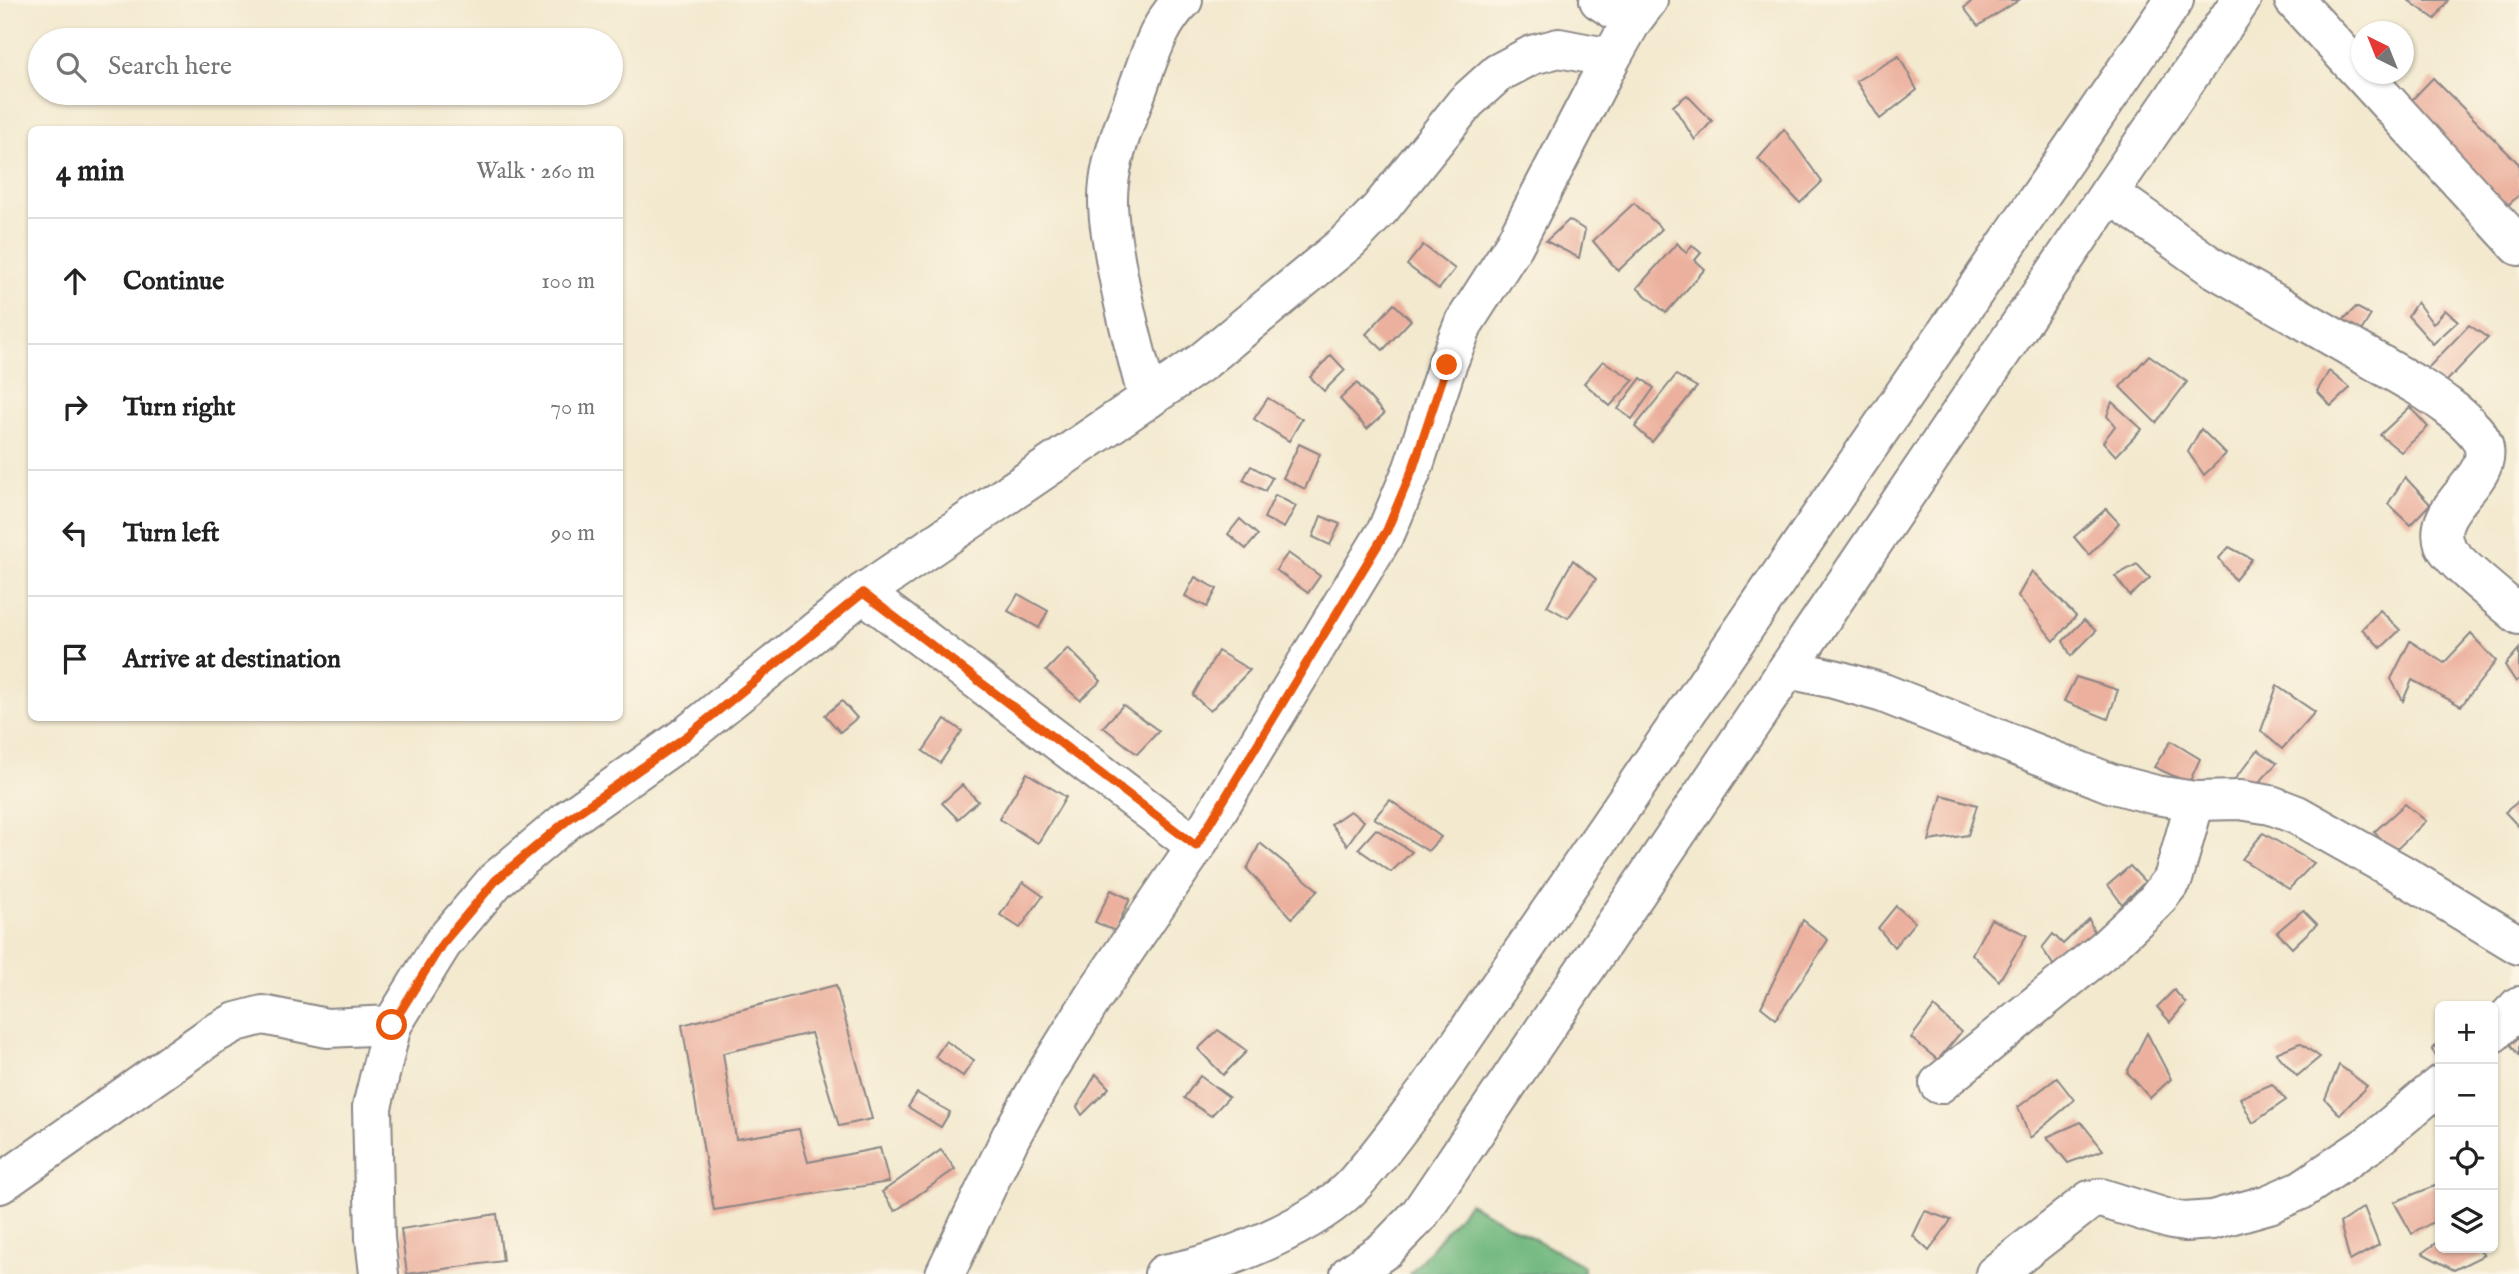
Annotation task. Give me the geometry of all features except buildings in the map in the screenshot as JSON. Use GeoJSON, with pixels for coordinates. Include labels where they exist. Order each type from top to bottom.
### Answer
{"type":"FeatureCollection","features":[{"type":"Feature","properties":{"kind":"street"},"geometry":{"type":"LineString","coordinates":[[1148,399],[1115,261],[1108,212],[1109,184],[1114,156],[1154,45],[1162,26],[1183,0]]}},
{"type":"Feature","properties":{"kind":"street"},"geometry":{"type":"LineString","coordinates":[[945,1274],[1011,1136],[1044,1077],[1094,996],[1196,846],[1387,530],[1413,468],[1447,365],[1464,323],[1514,245],[1611,58],[1640,11],[1600,0]]}},
{"type":"Feature","properties":{"kind":"street"},"geometry":{"type":"LineString","coordinates":[[1164,1274],[1187,1270],[1276,1237],[1317,1215],[1362,1174],[1428,1090],[2174,0]]}},
{"type":"Feature","properties":{"kind":"street"},"geometry":{"type":"LineString","coordinates":[[1350,1274],[1386,1249],[1419,1215],[2242,0]]}},
{"type":"Feature","properties":{"kind":"street"},"geometry":{"type":"LineString","coordinates":[[2294,0],[2519,246]]}},
{"type":"Feature","properties":{"kind":"street"},"geometry":{"type":"LineString","coordinates":[[379,1274],[375,1238],[372,1107],[392,1025],[442,944],[496,880],[570,818],[687,736],[863,593],[1202,362],[1350,240],[1380,209],[1466,102],[1499,73],[1532,55],[1559,48],[1611,58]]}},
{"type":"Feature","properties":{"kind":"street"},"geometry":{"type":"LineString","coordinates":[[2109,193],[2212,267],[2418,386],[2447,405],[2476,431],[2484,450],[2483,468],[2449,513],[2442,530],[2444,546],[2519,615]]}},
{"type":"Feature","properties":{"kind":"street"},"geometry":{"type":"LineString","coordinates":[[863,593],[1196,846]]}},
{"type":"Feature","properties":{"kind":"street"},"geometry":{"type":"LineString","coordinates":[[1788,669],[1882,693],[2110,783],[2156,795],[2195,801],[2240,800],[2271,805],[2297,815],[2461,908],[2519,945]]}},
{"type":"Feature","properties":{"kind":"street"},"geometry":{"type":"LineString","coordinates":[[1939,1084],[2106,948],[2154,902],[2173,879],[2195,801]]}},
{"type":"Feature","properties":{"kind":"street"},"geometry":{"type":"LineString","coordinates":[[2498,1028],[2519,1006]]}},
{"type":"Feature","properties":{"kind":"street"},"geometry":{"type":"LineString","coordinates":[[0,1184],[212,1035],[236,1022],[263,1014],[327,1028],[392,1025]]}},
{"type":"Feature","properties":{"kind":"street"},"geometry":{"type":"LineString","coordinates":[[1995,1274],[2090,1200],[2101,1198],[2172,1220],[2199,1222],[2285,1198],[2371,1143],[2435,1089]]}},
{"type":"Feature","properties":{"kind":"green space"},"geometry":{"type":"Polygon","coordinates":[[[1469,1203],[1584,1266],[1584,1274],[1410,1274],[1469,1203]]]}},
{"type":"Feature","properties":{"kind":"route"},"geometry":{"type":"LineString","coordinates":[[392,1025],[442,944],[496,880],[570,818],[687,736],[863,593],[1196,846],[1387,530],[1413,468],[1447,365]]}}]}
